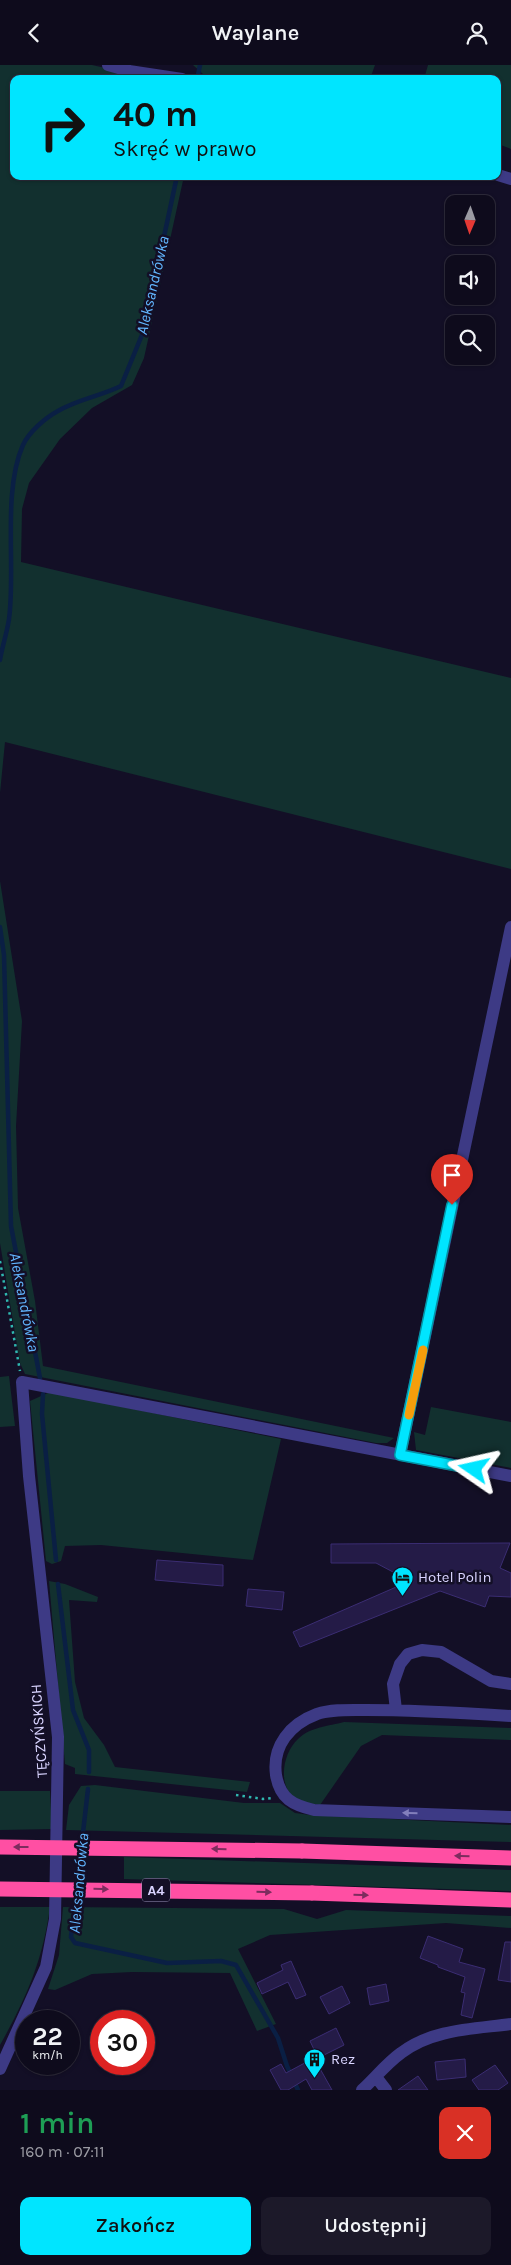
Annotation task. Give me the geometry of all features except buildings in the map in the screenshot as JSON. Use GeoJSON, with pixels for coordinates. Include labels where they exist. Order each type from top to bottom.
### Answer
{"type":"FeatureCollection","features":[{"type":"Feature","properties":{"kind":"highway"},"geometry":{"type":"LineString","coordinates":[[0,1847],[302,1851],[511,1858]]}},
{"type":"Feature","properties":{"kind":"highway","name":"A4"},"geometry":{"type":"LineString","coordinates":[[0,1889],[312,1893],[511,1900]]}},
{"type":"Feature","properties":{"kind":"street"},"geometry":{"type":"LineString","coordinates":[[108,65],[129,71],[156,75]]}},
{"type":"Feature","properties":{"kind":"street"},"geometry":{"type":"LineString","coordinates":[[400,1455],[511,927]]}},
{"type":"Feature","properties":{"kind":"street"},"geometry":{"type":"LineString","coordinates":[[22,1382],[511,1476]]}},
{"type":"Feature","properties":{"kind":"street","name":"TĘCZYŃSKICH"},"geometry":{"type":"LineString","coordinates":[[0,2069],[46,1967],[55,1919],[58,1737],[37,1554],[22,1382]]}},
{"type":"Feature","properties":{"kind":"street"},"geometry":{"type":"LineString","coordinates":[[396,1710],[393,1684],[400,1664],[408,1654],[422,1650],[441,1652],[491,1681],[511,1684]]}},
{"type":"Feature","properties":{"kind":"street"},"geometry":{"type":"LineString","coordinates":[[511,1716],[396,1710],[333,1711],[318,1714],[298,1723],[286,1735],[277,1751],[276,1771],[278,1786],[283,1794],[287,1800],[298,1806],[328,1811],[511,1817]]}},
{"type":"Feature","properties":{"kind":"street"},"geometry":{"type":"LineString","coordinates":[[362,2090],[400,2053],[417,2043],[454,2032],[511,2024]]}},
{"type":"Feature","properties":{"kind":"street"},"geometry":{"type":"LineString","coordinates":[[376,2077],[386,2090]]}},
{"type":"Feature","properties":{"kind":"path"},"geometry":{"type":"LineString","coordinates":[[0,1261],[22,1382]]}},
{"type":"Feature","properties":{"kind":"path"},"geometry":{"type":"LineString","coordinates":[[236,1795],[263,1799],[283,1794]]}},
{"type":"Feature","properties":{"kind":"green space"},"geometry":{"type":"Polygon","coordinates":[[[0,65],[92,65],[136,75],[10,75],[10,180],[183,180],[144,358],[132,385],[92,408],[60,439],[29,483],[22,509],[21,562],[511,678],[511,869],[5,742],[0,793],[0,65]]]}},
{"type":"Feature","properties":{"kind":"green space"},"geometry":{"type":"Polygon","coordinates":[[[193,65],[375,65],[371,75],[203,74],[193,65]]]}},
{"type":"Feature","properties":{"kind":"green space"},"geometry":{"type":"Polygon","coordinates":[[[428,65],[511,65],[511,149],[501,145],[501,75],[425,75],[428,65]]]}},
{"type":"Feature","properties":{"kind":"green space"},"geometry":{"type":"Polygon","coordinates":[[[0,881],[22,1021],[16,1126],[18,1208],[35,1301],[43,1366],[394,1438],[387,1443],[376,1443],[25,1374],[20,1363],[0,1243],[0,881]]]}},
{"type":"Feature","properties":{"kind":"green space"},"geometry":{"type":"Polygon","coordinates":[[[9,1376],[15,1426],[0,1427],[0,1377],[9,1376]]]}},
{"type":"Feature","properties":{"kind":"green space"},"geometry":{"type":"Polygon","coordinates":[[[50,1392],[281,1439],[253,1560],[101,1545],[65,1546],[61,1561],[52,1564],[46,1561],[30,1401],[50,1392]]]}},
{"type":"Feature","properties":{"kind":"green space"},"geometry":{"type":"Polygon","coordinates":[[[431,1407],[511,1422],[511,1468],[416,1450],[414,1432],[425,1435],[431,1407]]]}},
{"type":"Feature","properties":{"kind":"green space"},"geometry":{"type":"Polygon","coordinates":[[[49,1581],[65,1584],[98,1597],[97,1602],[69,1600],[75,1682],[84,1718],[104,1745],[115,1767],[250,1782],[247,1792],[75,1774],[75,1768],[65,1764],[49,1581]]]}},
{"type":"Feature","properties":{"kind":"green space"},"geometry":{"type":"Polygon","coordinates":[[[344,1722],[511,1728],[511,1740],[382,1735],[361,1746],[320,1805],[297,1800],[286,1787],[284,1779],[285,1761],[288,1753],[298,1739],[308,1732],[320,1727],[344,1722]]]}},
{"type":"Feature","properties":{"kind":"green space"},"geometry":{"type":"Polygon","coordinates":[[[95,1785],[244,1803],[280,1803],[295,1813],[310,1815],[511,1825],[511,1842],[66,1830],[69,1805],[81,1786],[95,1785]]]}},
{"type":"Feature","properties":{"kind":"green space"},"geometry":{"type":"Polygon","coordinates":[[[0,1791],[50,1791],[52,1829],[0,1830],[0,1791]]]}},
{"type":"Feature","properties":{"kind":"green space"},"geometry":{"type":"Polygon","coordinates":[[[124,1857],[511,1870],[511,1891],[124,1879],[124,1857]]]}},
{"type":"Feature","properties":{"kind":"green space"},"geometry":{"type":"Polygon","coordinates":[[[0,1907],[50,1907],[43,1944],[32,1979],[18,2010],[15,2010],[15,2017],[0,2045],[0,1907]]]}},
{"type":"Feature","properties":{"kind":"green space"},"geometry":{"type":"Polygon","coordinates":[[[63,1907],[284,1909],[317,1919],[346,1910],[511,1916],[511,1928],[446,1923],[270,1935],[238,1949],[276,2024],[257,2031],[230,1973],[132,1972],[92,1974],[55,1990],[48,1989],[59,1955],[63,1907]]]}},
{"type":"Feature","properties":{"kind":"waterway","name":"Aleksandrówka"},"geometry":{"type":"LineString","coordinates":[[198,75],[200,65]]}},
{"type":"Feature","properties":{"kind":"waterway","name":"Aleksandrówka"},"geometry":{"type":"LineString","coordinates":[[0,660],[11,599],[11,507],[13,485],[23,445],[33,430],[53,414],[73,403],[121,386],[144,330],[176,180]]}},
{"type":"Feature","properties":{"kind":"waterway","name":"Aleksandrówka"},"geometry":{"type":"LineString","coordinates":[[0,927],[4,955],[11,1226],[40,1378]]}},
{"type":"Feature","properties":{"kind":"waterway","name":"Aleksandrówka"},"geometry":{"type":"LineString","coordinates":[[43,1394],[42,1414],[56,1560]]}},
{"type":"Feature","properties":{"kind":"waterway","name":"Aleksandrówka"},"geometry":{"type":"LineString","coordinates":[[58,1584],[73,1710],[89,1750],[89,1772]]}},
{"type":"Feature","properties":{"kind":"waterway","name":"Aleksandrówka"},"geometry":{"type":"LineString","coordinates":[[88,1789],[71,1937],[75,1943],[167,1963],[221,1961],[236,1965],[278,2038],[287,2066],[298,2090]]}},
{"type":"Feature","properties":{"kind":"slow traffic"},"geometry":{"type":"LineString","coordinates":[[409,1415],[423,1350]]}},
{"type":"Feature","properties":{"kind":"place","name":"Hotel Polin"},"geometry":{"type":"Point","coordinates":[402,1596]}},
{"type":"Feature","properties":{"kind":"place","name":"Rez"},"geometry":{"type":"Point","coordinates":[315,2078]}},
{"type":"Feature","properties":{"kind":"route"},"geometry":{"type":"LineString","coordinates":[[452,1205],[434,1302],[400,1455],[474,1469]]}}]}
